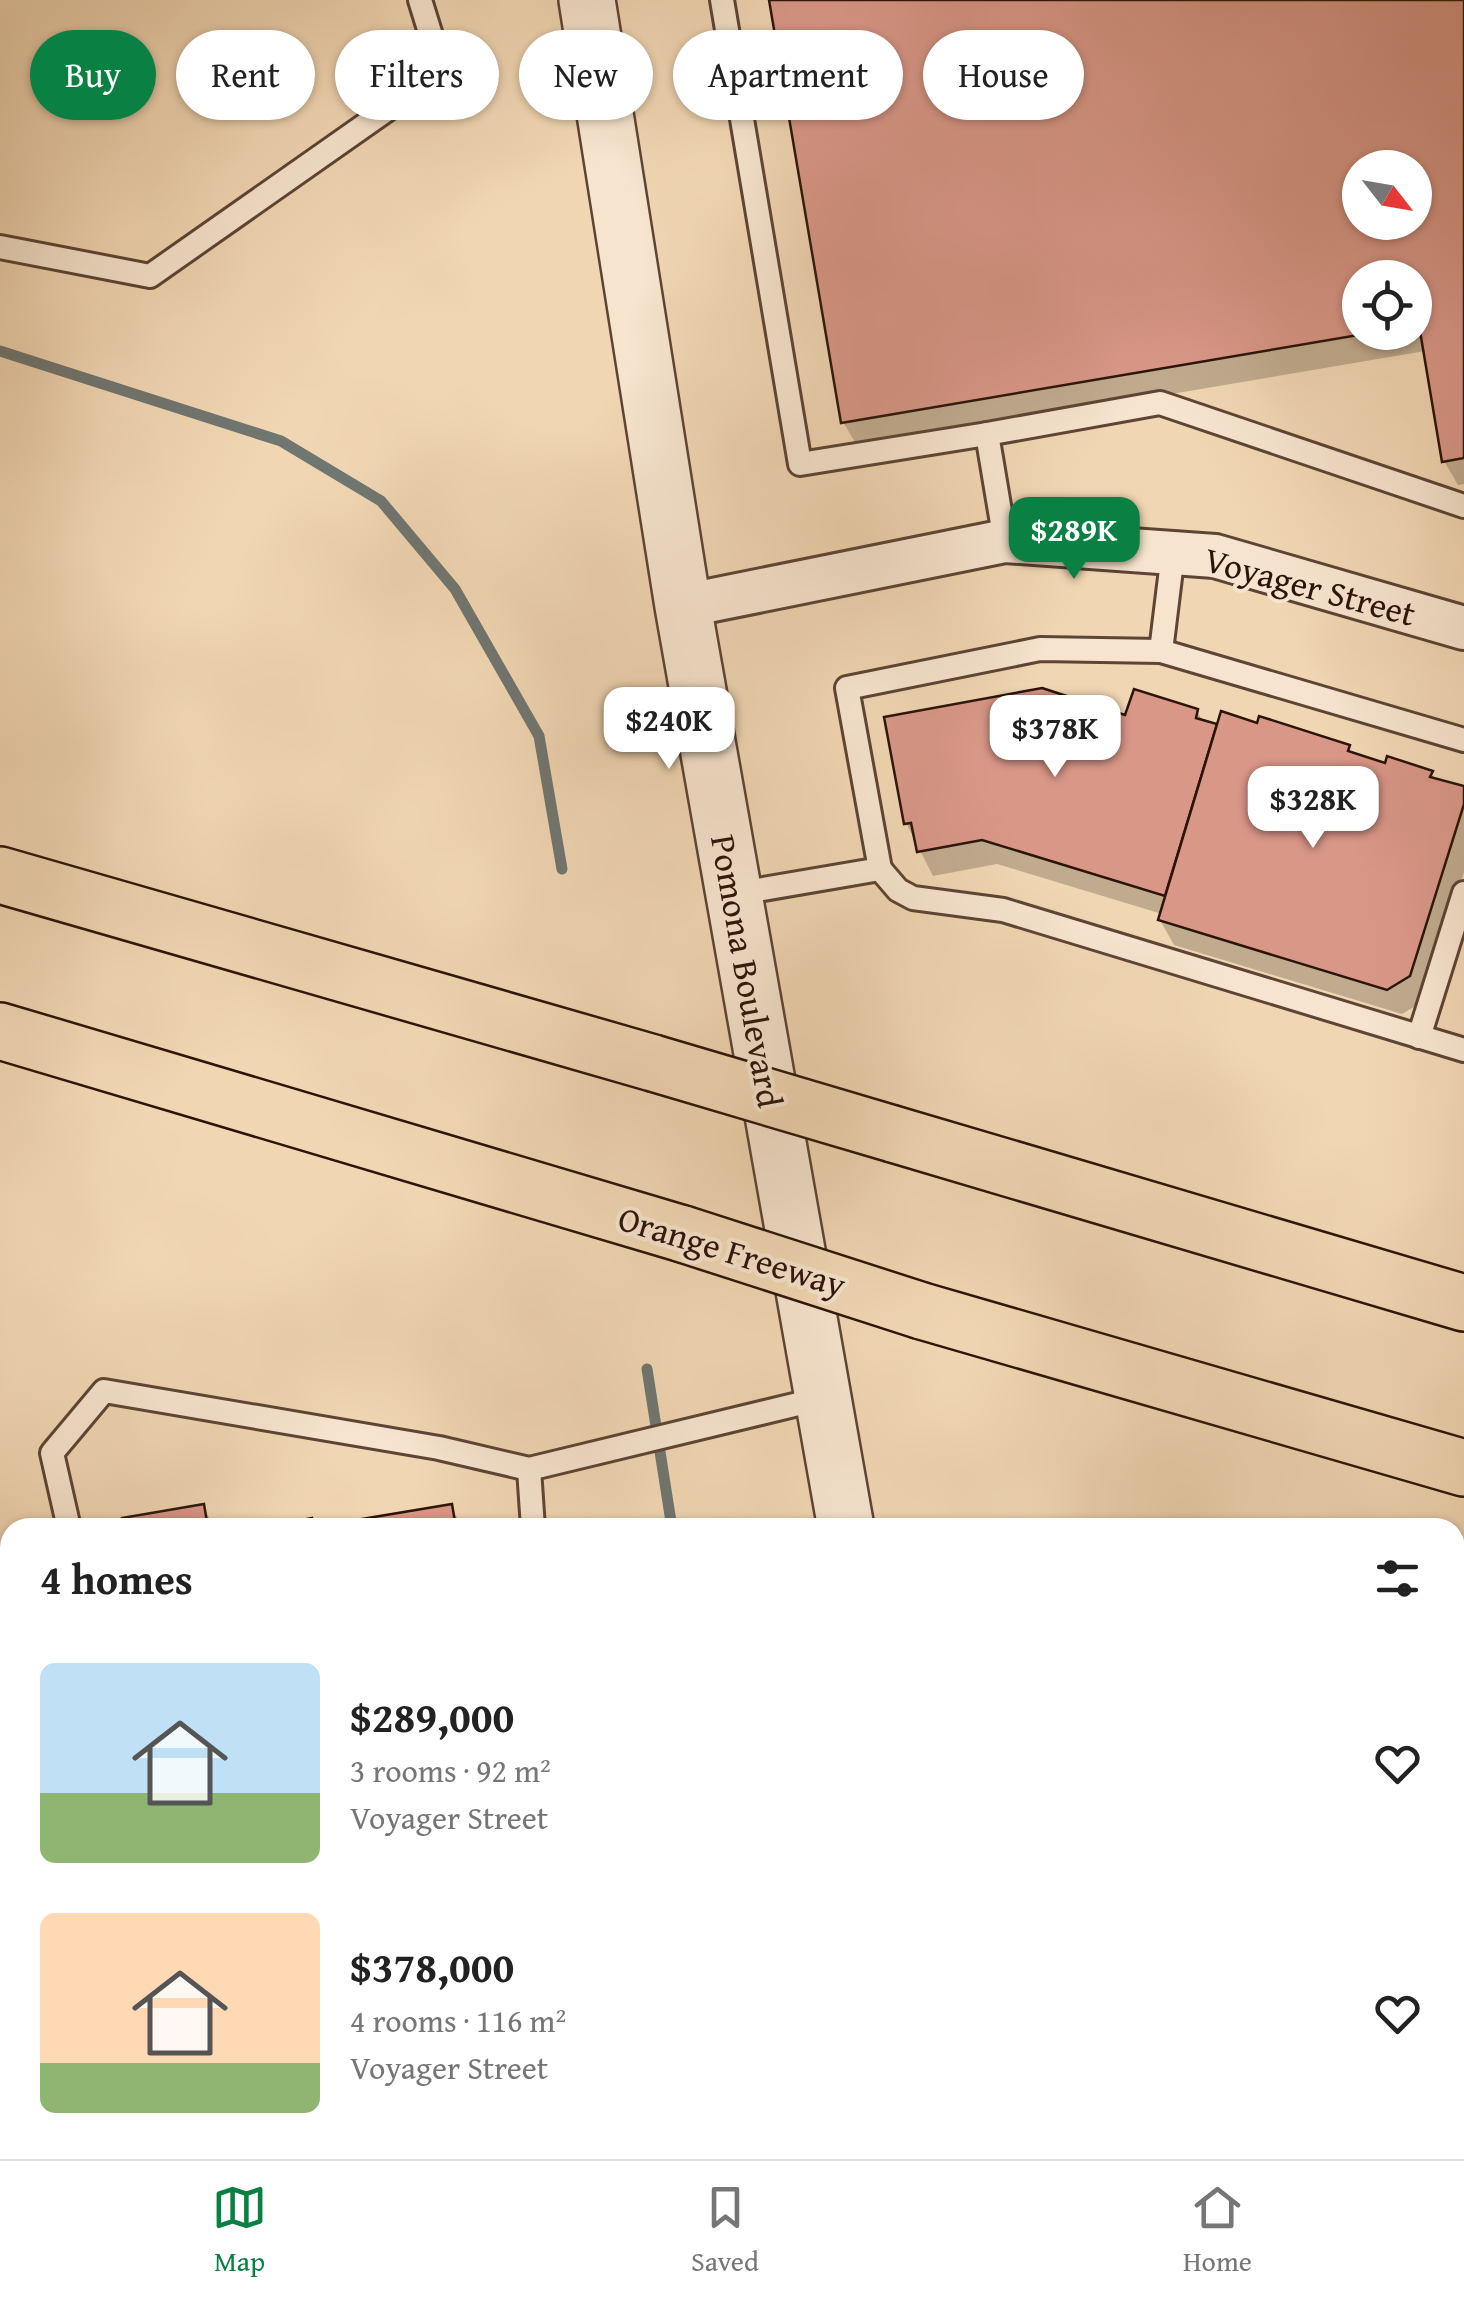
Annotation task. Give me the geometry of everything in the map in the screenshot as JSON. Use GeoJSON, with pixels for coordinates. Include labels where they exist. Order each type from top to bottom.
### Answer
{"type":"FeatureCollection","features":[{"type":"Feature","properties":{"kind":"highway"},"geometry":{"type":"LineString","coordinates":[[0,875],[1464,1302]]}},
{"type":"Feature","properties":{"kind":"highway","name":"Orange Freeway"},"geometry":{"type":"LineString","coordinates":[[0,1031],[683,1234],[922,1310],[1464,1468]]}},
{"type":"Feature","properties":{"kind":"street","name":"Pomona Boulevard"},"geometry":{"type":"LineString","coordinates":[[587,0],[682,606],[844,1518]]}},
{"type":"Feature","properties":{"kind":"street","name":"Voyager Street"},"geometry":{"type":"LineString","coordinates":[[682,606],[1005,541],[1215,556],[1464,628]]}},
{"type":"Feature","properties":{"kind":"lane"},"geometry":{"type":"LineString","coordinates":[[0,247],[150,276],[442,71],[420,0]]}},
{"type":"Feature","properties":{"kind":"lane"},"geometry":{"type":"LineString","coordinates":[[722,0],[800,464],[1160,402],[1464,506]]}},
{"type":"Feature","properties":{"kind":"lane"},"geometry":{"type":"LineString","coordinates":[[987,434],[1005,541]]}},
{"type":"Feature","properties":{"kind":"lane"},"geometry":{"type":"LineString","coordinates":[[1161,651],[1173,553]]}},
{"type":"Feature","properties":{"kind":"lane"},"geometry":{"type":"LineString","coordinates":[[1464,740],[1161,651],[1040,649],[847,688],[880,869],[898,890],[913,898],[1003,910],[1464,1050]]}},
{"type":"Feature","properties":{"kind":"lane"},"geometry":{"type":"LineString","coordinates":[[734,894],[880,869]]}},
{"type":"Feature","properties":{"kind":"lane"},"geometry":{"type":"LineString","coordinates":[[1419,1037],[1464,893]]}},
{"type":"Feature","properties":{"kind":"lane"},"geometry":{"type":"LineString","coordinates":[[67,1518],[52,1453],[104,1391],[439,1448],[528,1469],[823,1398]]}},
{"type":"Feature","properties":{"kind":"lane"},"geometry":{"type":"LineString","coordinates":[[528,1469],[532,1518]]}},
{"type":"Feature","properties":{"kind":"building"},"geometry":{"type":"Polygon","coordinates":[[[769,0],[1464,0],[1464,458],[1442,462],[1423,350],[1432,350],[1432,260],[1342,260],[1342,338],[841,423],[789,120],[903,120],[903,30],[774,30],[769,0]]]}},
{"type":"Feature","properties":{"kind":"building"},"geometry":{"type":"Polygon","coordinates":[[[1042,688],[1125,715],[1134,689],[1198,709],[1196,718],[1217,724],[1165,896],[982,840],[917,852],[911,823],[904,824],[884,717],[1042,688]]]}},
{"type":"Feature","properties":{"kind":"building"},"geometry":{"type":"Polygon","coordinates":[[[1221,711],[1257,723],[1259,716],[1350,745],[1348,751],[1385,763],[1387,756],[1433,771],[1430,777],[1464,786],[1464,804],[1410,976],[1387,990],[1158,920],[1221,711]]]}},
{"type":"Feature","properties":{"kind":"building"},"geometry":{"type":"Polygon","coordinates":[[[204,1504],[206,1518],[122,1518],[204,1504]]]}},
{"type":"Feature","properties":{"kind":"building"},"geometry":{"type":"Polygon","coordinates":[[[452,1504],[454,1518],[368,1518],[452,1504]]]}},
{"type":"Feature","properties":{"kind":"waterway"},"geometry":{"type":"LineString","coordinates":[[0,351],[281,441],[381,501],[455,589],[539,736],[562,869]]}},
{"type":"Feature","properties":{"kind":"waterway"},"geometry":{"type":"LineString","coordinates":[[647,1369],[670,1518]]}}]}
